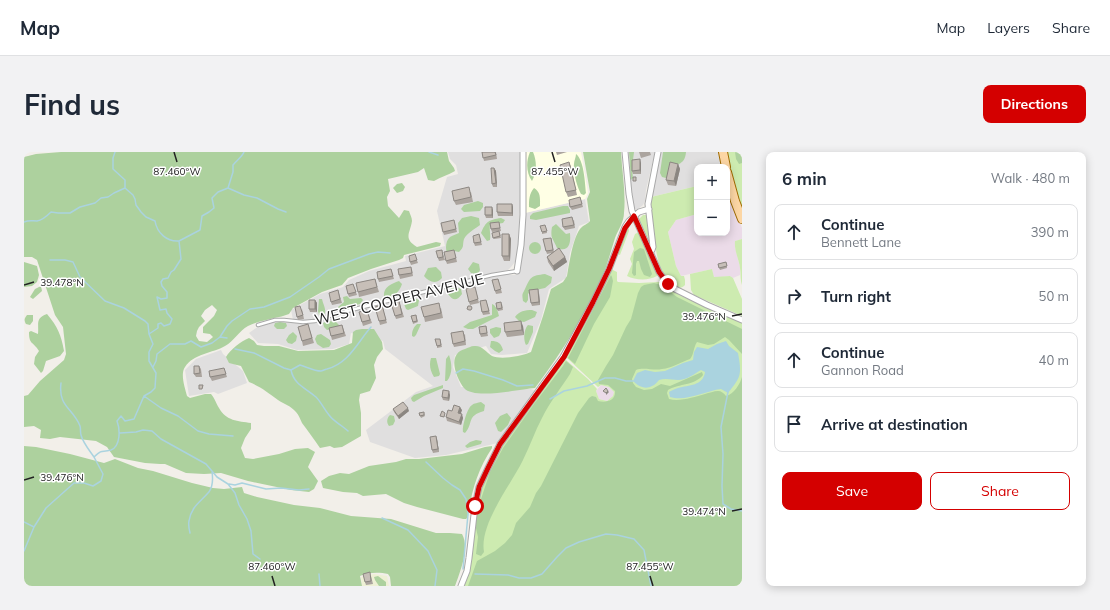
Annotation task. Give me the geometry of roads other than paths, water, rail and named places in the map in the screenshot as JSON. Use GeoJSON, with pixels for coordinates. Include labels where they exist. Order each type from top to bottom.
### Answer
{"type":"FeatureCollection","features":[{"type":"Feature","properties":{"kind":"main road"},"geometry":{"type":"LineString","coordinates":[[723,152],[725,164]]}},
{"type":"Feature","properties":{"kind":"main road"},"geometry":{"type":"LineString","coordinates":[[730,182],[742,219]]}},
{"type":"Feature","properties":{"kind":"street"},"geometry":{"type":"LineString","coordinates":[[517,271],[521,245],[523,215],[523,152]]}},
{"type":"Feature","properties":{"kind":"street"},"geometry":{"type":"LineString","coordinates":[[625,152],[631,205],[634,216],[659,272],[671,286],[694,299],[742,320]]}},
{"type":"Feature","properties":{"kind":"street"},"geometry":{"type":"LineString","coordinates":[[650,251],[653,247],[648,199],[658,152]]}},
{"type":"Feature","properties":{"kind":"street"},"geometry":{"type":"LineString","coordinates":[[461,586],[467,570],[475,506],[479,487],[488,468],[500,444],[564,357],[609,269],[625,228],[639,212],[649,209]]}},
{"type":"Feature","properties":{"kind":"lane","name":"WEST COOPER AVENUE"},"geometry":{"type":"LineString","coordinates":[[258,325],[279,320],[303,322],[315,321],[371,304],[492,275],[517,271]]}},
{"type":"Feature","properties":{"kind":"water"},"geometry":{"type":"Polygon","coordinates":[[[726,341],[729,346],[738,353],[740,366],[738,379],[728,393],[721,389],[689,397],[670,397],[669,392],[695,384],[701,380],[704,377],[705,372],[701,370],[684,379],[659,380],[654,385],[647,388],[639,386],[633,381],[637,373],[645,370],[655,372],[665,371],[693,360],[694,352],[697,347],[708,349],[726,341]]]}},
{"type":"Feature","properties":{"kind":"waterway"},"geometry":{"type":"LineString","coordinates":[[115,152],[113,158],[113,169],[125,180],[125,188],[133,195],[136,205],[141,212],[146,217],[155,221],[160,233],[163,236],[170,240],[179,241]]}},
{"type":"Feature","properties":{"kind":"waterway"},"geometry":{"type":"LineString","coordinates":[[24,551],[34,527],[46,508],[74,483],[84,483],[93,486],[101,481],[103,474],[94,457],[101,452],[111,450],[117,445],[119,437],[117,421],[121,416],[125,421],[134,419],[144,396],[155,388],[156,373],[149,361],[149,352],[153,344],[149,334],[158,328],[158,324],[161,323],[164,326],[170,324],[172,319],[167,313],[166,309],[160,310],[157,297],[161,299],[167,298],[167,292],[162,286],[161,282],[163,279],[168,278],[181,259],[179,241],[200,230],[202,216],[214,208],[212,198],[218,192],[228,188],[233,172],[233,165],[244,152]]}},
{"type":"Feature","properties":{"kind":"waterway"},"geometry":{"type":"LineString","coordinates":[[429,152],[438,155]]}},
{"type":"Feature","properties":{"kind":"waterway"},"geometry":{"type":"LineString","coordinates":[[24,222],[37,221],[45,218],[51,212],[70,213],[80,207],[95,203],[101,198],[108,197],[125,188]]}},
{"type":"Feature","properties":{"kind":"waterway"},"geometry":{"type":"LineString","coordinates":[[228,188],[244,195],[257,198],[286,212]]}},
{"type":"Feature","properties":{"kind":"waterway"},"geometry":{"type":"LineString","coordinates":[[220,337],[232,321],[250,309],[264,307],[290,297],[329,269],[369,254],[378,252],[390,253]]}},
{"type":"Feature","properties":{"kind":"waterway"},"geometry":{"type":"LineString","coordinates":[[50,260],[65,260],[73,262],[80,277],[105,301],[124,308],[145,321],[148,324],[149,334]]}},
{"type":"Feature","properties":{"kind":"waterway"},"geometry":{"type":"LineString","coordinates":[[235,349],[254,353],[291,370],[300,365],[313,370],[321,371],[335,366],[347,357],[371,327]]}},
{"type":"Feature","properties":{"kind":"waterway"},"geometry":{"type":"LineString","coordinates":[[153,367],[157,354],[170,344],[185,344],[191,341],[201,347],[212,343],[220,337],[227,338]]}},
{"type":"Feature","properties":{"kind":"waterway"},"geometry":{"type":"LineString","coordinates":[[456,373],[463,369],[503,380],[517,386],[533,385]]}},
{"type":"Feature","properties":{"kind":"waterway"},"geometry":{"type":"LineString","coordinates":[[291,370],[298,383],[316,397],[327,413],[348,431]]}},
{"type":"Feature","properties":{"kind":"waterway"},"geometry":{"type":"LineString","coordinates":[[550,399],[564,391],[587,386],[605,378],[633,381]]}},
{"type":"Feature","properties":{"kind":"waterway"},"geometry":{"type":"LineString","coordinates":[[61,383],[61,391],[64,402],[77,420],[80,426],[83,441],[94,457]]}},
{"type":"Feature","properties":{"kind":"waterway"},"geometry":{"type":"LineString","coordinates":[[728,392],[721,427],[723,454],[723,504],[731,509],[742,511]]}},
{"type":"Feature","properties":{"kind":"waterway"},"geometry":{"type":"LineString","coordinates":[[144,396],[161,408],[178,416],[198,431],[209,434],[233,436]]}},
{"type":"Feature","properties":{"kind":"waterway"},"geometry":{"type":"LineString","coordinates":[[120,433],[143,430],[152,431],[161,439],[206,464],[217,477],[228,484],[235,493],[251,531],[253,554],[260,559]]}},
{"type":"Feature","properties":{"kind":"waterway"},"geometry":{"type":"LineString","coordinates":[[426,462],[443,478],[460,490],[466,499],[468,514],[463,569]]}},
{"type":"Feature","properties":{"kind":"waterway"},"geometry":{"type":"LineString","coordinates":[[190,533],[190,516],[194,508],[211,488],[212,472]]}},
{"type":"Feature","properties":{"kind":"waterway"},"geometry":{"type":"LineString","coordinates":[[229,484],[235,485],[242,483],[266,489],[309,489]]}},
{"type":"Feature","properties":{"kind":"waterway"},"geometry":{"type":"LineString","coordinates":[[382,518],[408,530],[428,551],[437,570],[435,586]]}},
{"type":"Feature","properties":{"kind":"waterway"},"geometry":{"type":"LineString","coordinates":[[24,522],[34,527]]}},
{"type":"Feature","properties":{"kind":"waterway"},"geometry":{"type":"LineString","coordinates":[[475,574],[508,575],[519,578],[531,578],[542,574],[566,548],[579,542],[606,534],[634,539],[644,550],[651,586]]}},
{"type":"Feature","properties":{"kind":"waterway"},"geometry":{"type":"LineString","coordinates":[[319,574],[320,586]]}}]}
